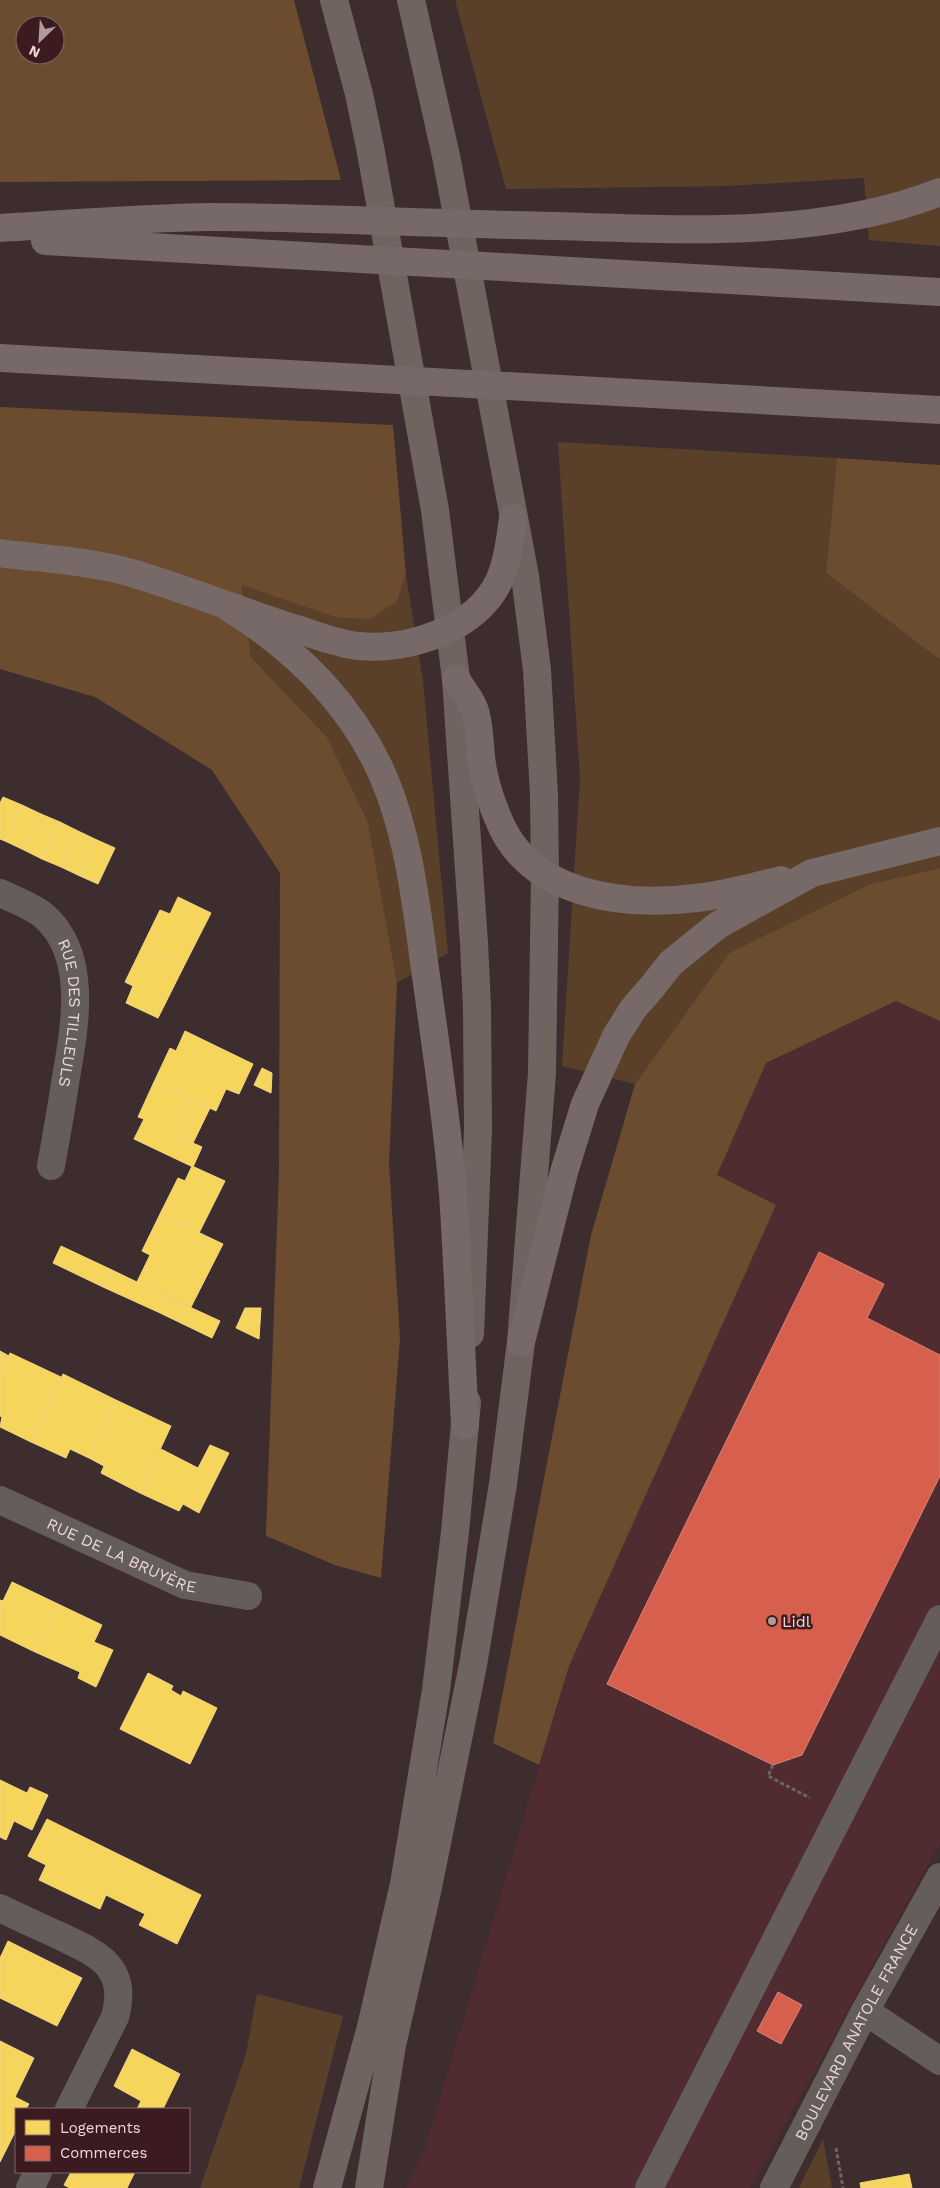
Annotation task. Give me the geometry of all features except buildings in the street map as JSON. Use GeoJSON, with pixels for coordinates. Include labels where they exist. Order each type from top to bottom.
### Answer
{"type":"FeatureCollection","features":[{"type":"Feature","properties":{"kind":"highway"},"geometry":{"type":"LineString","coordinates":[[0,228],[216,218],[743,228],[853,217],[890,209],[940,192]]}},
{"type":"Feature","properties":{"kind":"highway"},"geometry":{"type":"LineString","coordinates":[[0,238],[940,292]]}},
{"type":"Feature","properties":{"kind":"highway"},"geometry":{"type":"LineString","coordinates":[[0,358],[940,410]]}},
{"type":"Feature","properties":{"kind":"highway"},"geometry":{"type":"LineString","coordinates":[[0,553],[96,566],[132,573],[193,592],[228,607],[359,646],[405,643],[424,639],[451,629],[470,616],[486,600],[499,582],[506,563],[513,518]]}},
{"type":"Feature","properties":{"kind":"highway"},"geometry":{"type":"LineString","coordinates":[[228,607],[279,642],[323,682],[360,734],[377,762],[398,820],[419,929],[443,1100],[452,1192],[465,1425]]}},
{"type":"Feature","properties":{"kind":"highway"},"geometry":{"type":"LineString","coordinates":[[456,679],[476,713],[484,774],[498,820],[509,839],[527,862],[545,875],[571,888],[594,894],[648,901],[695,898],[812,873],[940,841]]}},
{"type":"Feature","properties":{"kind":"highway"},"geometry":{"type":"LineString","coordinates":[[521,1342],[575,1135],[585,1104],[616,1036],[633,1009],[666,969],[689,948],[718,925],[812,873]]}},
{"type":"Feature","properties":{"kind":"main road"},"geometry":{"type":"LineString","coordinates":[[327,2188],[371,2027],[404,1884],[436,1690],[455,1532],[465,1425],[474,1270],[478,1072],[474,943],[451,629],[435,510],[359,94],[334,0]]}},
{"type":"Feature","properties":{"kind":"main road"},"geometry":{"type":"LineString","coordinates":[[369,2188],[392,2045],[427,1892],[473,1665],[503,1484],[521,1342],[542,1072],[545,875],[544,795],[537,670],[525,576],[435,101],[411,0]]}},
{"type":"Feature","properties":{"kind":"street","name":"RUE DES TILLEULS"},"geometry":{"type":"LineString","coordinates":[[0,893],[26,904],[44,916],[55,929],[70,962],[74,982],[75,1026],[51,1166]]}},
{"type":"Feature","properties":{"kind":"street","name":"RUE DE LA BRUYÈRE"},"geometry":{"type":"LineString","coordinates":[[0,1500],[185,1585],[248,1596]]}},
{"type":"Feature","properties":{"kind":"street"},"geometry":{"type":"LineString","coordinates":[[649,2188],[940,1619]]}},
{"type":"Feature","properties":{"kind":"street","name":"BOULEVARD ANATOLE FRANCE"},"geometry":{"type":"LineString","coordinates":[[774,2188],[865,2011],[940,1876]]}},
{"type":"Feature","properties":{"kind":"street"},"geometry":{"type":"LineString","coordinates":[[0,1908],[95,1952],[114,1974],[119,1988],[119,2003],[115,2017],[70,2108]]}},
{"type":"Feature","properties":{"kind":"street"},"geometry":{"type":"LineString","coordinates":[[865,2011],[940,2061]]}},
{"type":"Feature","properties":{"kind":"street"},"geometry":{"type":"LineString","coordinates":[[30,2188],[38,2173]]}},
{"type":"Feature","properties":{"kind":"shaded area"},"geometry":{"type":"Polygon","coordinates":[[[0,0],[294,0],[341,180],[0,182],[0,0]]]}},
{"type":"Feature","properties":{"kind":"shaded area"},"geometry":{"type":"Polygon","coordinates":[[[455,0],[940,0],[940,246],[869,240],[864,178],[726,186],[506,189],[455,0]]]}},
{"type":"Feature","properties":{"kind":"shaded area"},"geometry":{"type":"Polygon","coordinates":[[[0,407],[393,425],[406,575],[397,601],[370,619],[335,617],[242,585],[251,657],[327,737],[368,822],[397,983],[389,1163],[400,1338],[381,1578],[335,1565],[266,1536],[279,1171],[280,873],[212,770],[95,697],[0,669],[0,407]]]}},
{"type":"Feature","properties":{"kind":"shaded area"},"geometry":{"type":"Polygon","coordinates":[[[558,442],[837,458],[826,573],[940,660],[940,868],[870,884],[729,953],[635,1084],[562,1066],[580,779],[558,442]]]}},
{"type":"Feature","properties":{"kind":"shaded area"},"geometry":{"type":"Polygon","coordinates":[[[837,458],[940,465],[940,660],[826,573],[837,458]]]}},
{"type":"Feature","properties":{"kind":"shaded area"},"geometry":{"type":"Polygon","coordinates":[[[406,575],[423,681],[448,953],[397,983],[368,822],[327,737],[251,657],[242,584],[335,617],[397,601],[406,575]]]}},
{"type":"Feature","properties":{"kind":"shaded area"},"geometry":{"type":"Polygon","coordinates":[[[940,868],[940,1021],[896,1001],[766,1063],[717,1175],[776,1205],[569,1666],[539,1765],[493,1743],[591,1235],[635,1084],[729,953],[870,884],[940,868]]]}},
{"type":"Feature","properties":{"kind":"shaded area"},"geometry":{"type":"Polygon","coordinates":[[[896,1001],[940,1021],[940,1843],[750,2188],[406,2188],[426,2145],[569,1666],[775,1205],[717,1175],[766,1063],[896,1001]]]}},
{"type":"Feature","properties":{"kind":"shaded area"},"geometry":{"type":"Polygon","coordinates":[[[257,1994],[343,2016],[299,2188],[200,2188],[246,2054],[257,1994]]]}},
{"type":"Feature","properties":{"kind":"shaded area"},"geometry":{"type":"Polygon","coordinates":[[[823,2139],[832,2188],[799,2188],[823,2139]]]}},
{"type":"Feature","properties":{"kind":"place","name":"Lidl"},"geometry":{"type":"Point","coordinates":[772,1621]}}]}
